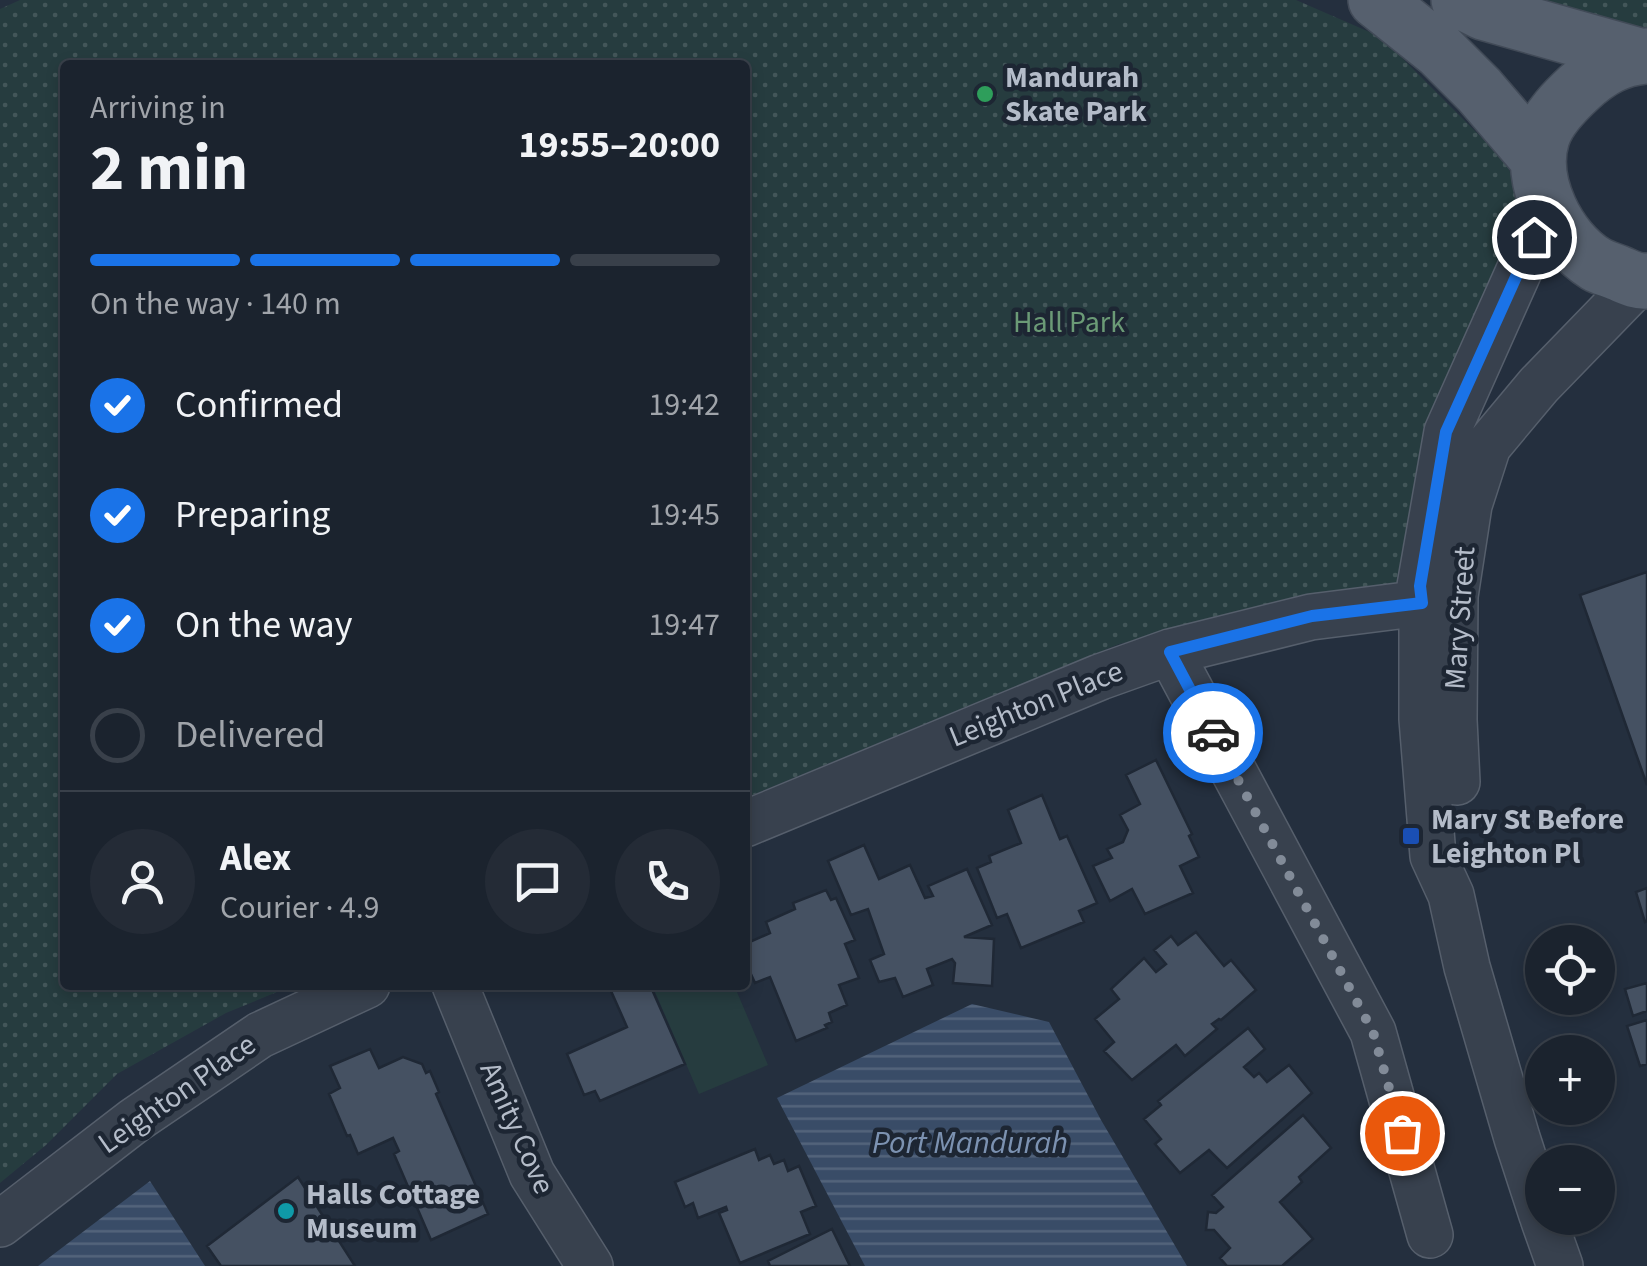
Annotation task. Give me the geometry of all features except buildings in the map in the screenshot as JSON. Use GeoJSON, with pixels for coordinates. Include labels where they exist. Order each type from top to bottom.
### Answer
{"type":"FeatureCollection","features":[{"type":"Feature","properties":{"kind":"main road"},"geometry":{"type":"LineString","coordinates":[[1376,0],[1440,50],[1479,90],[1543,182],[1569,239],[1596,264],[1643,281]]}},
{"type":"Feature","properties":{"kind":"main road"},"geometry":{"type":"LineString","coordinates":[[1460,0],[1483,12],[1643,56]]}},
{"type":"Feature","properties":{"kind":"main road"},"geometry":{"type":"LineString","coordinates":[[1543,182],[1542,134],[1555,113],[1596,72],[1626,58],[1643,56]]}},
{"type":"Feature","properties":{"kind":"street","name":"Mary Street"},"geometry":{"type":"LineString","coordinates":[[1439,600],[1420,586],[1446,432],[1543,182]]}},
{"type":"Feature","properties":{"kind":"street","name":"Mary Street"},"geometry":{"type":"LineString","coordinates":[[1525,1162],[1467,967],[1450,894],[1462,855],[1454,720],[1439,600],[1488,446],[1538,385],[1643,281]]}},
{"type":"Feature","properties":{"kind":"street","name":"Leighton Place"},"geometry":{"type":"LineString","coordinates":[[750,822],[1100,677],[1170,652],[1312,616],[1439,600]]}},
{"type":"Feature","properties":{"kind":"street"},"geometry":{"type":"LineString","coordinates":[[1170,652],[1373,1032],[1430,1234]]}},
{"type":"Feature","properties":{"kind":"street","name":"Leighton Place"},"geometry":{"type":"LineString","coordinates":[[0,1224],[135,1120],[260,1035],[356,990]]}},
{"type":"Feature","properties":{"kind":"street","name":"Amity Cove"},"geometry":{"type":"LineString","coordinates":[[456,990],[532,1174],[590,1266]]}},
{"type":"Feature","properties":{"kind":"street","name":"Mary Street"},"geometry":{"type":"LineString","coordinates":[[1549,1235],[1560,1266]]}},
{"type":"Feature","properties":{"kind":"green space","name":"Hall Park"},"geometry":{"type":"Polygon","coordinates":[[[20,0],[1296,0],[1381,37],[1508,164],[1523,229],[1427,435],[1397,583],[1119,644],[750,796],[750,60],[60,60],[60,990],[282,990],[226,1013],[117,1074],[46,1145],[0,1183],[0,9],[20,0]]]}},
{"type":"Feature","properties":{"kind":"green space"},"geometry":{"type":"Polygon","coordinates":[[[1534,0],[1647,0],[1647,30],[1534,0]]]}},
{"type":"Feature","properties":{"kind":"green space"},"geometry":{"type":"Polygon","coordinates":[[[654,990],[736,990],[768,1065],[699,1094],[654,990]]]}},
{"type":"Feature","properties":{"kind":"water","name":"Port Mandurah"},"geometry":{"type":"Polygon","coordinates":[[[972,1004],[1049,1022],[1187,1266],[865,1266],[777,1098],[972,1004]]]}},
{"type":"Feature","properties":{"kind":"water"},"geometry":{"type":"Polygon","coordinates":[[[150,1181],[205,1266],[38,1266],[150,1181]]]}},
{"type":"Feature","properties":{"kind":"way so far"},"geometry":{"type":"LineString","coordinates":[[1213,733],[1373,1032],[1402,1133]]}},
{"type":"Feature","properties":{"kind":"place","name":"Mandurah Skate Park"},"geometry":{"type":"Point","coordinates":[985,94]}},
{"type":"Feature","properties":{"kind":"place","name":"Mary St Before Leighton Pl"},"geometry":{"type":"Point","coordinates":[1411,836]}},
{"type":"Feature","properties":{"kind":"place","name":"Halls Cottage Museum"},"geometry":{"type":"Point","coordinates":[286,1211]}},
{"type":"Feature","properties":{"kind":"route"},"geometry":{"type":"LineString","coordinates":[[1213,733],[1170,652],[1312,616],[1422,603],[1420,586],[1446,432],[1534,237]]}}]}
